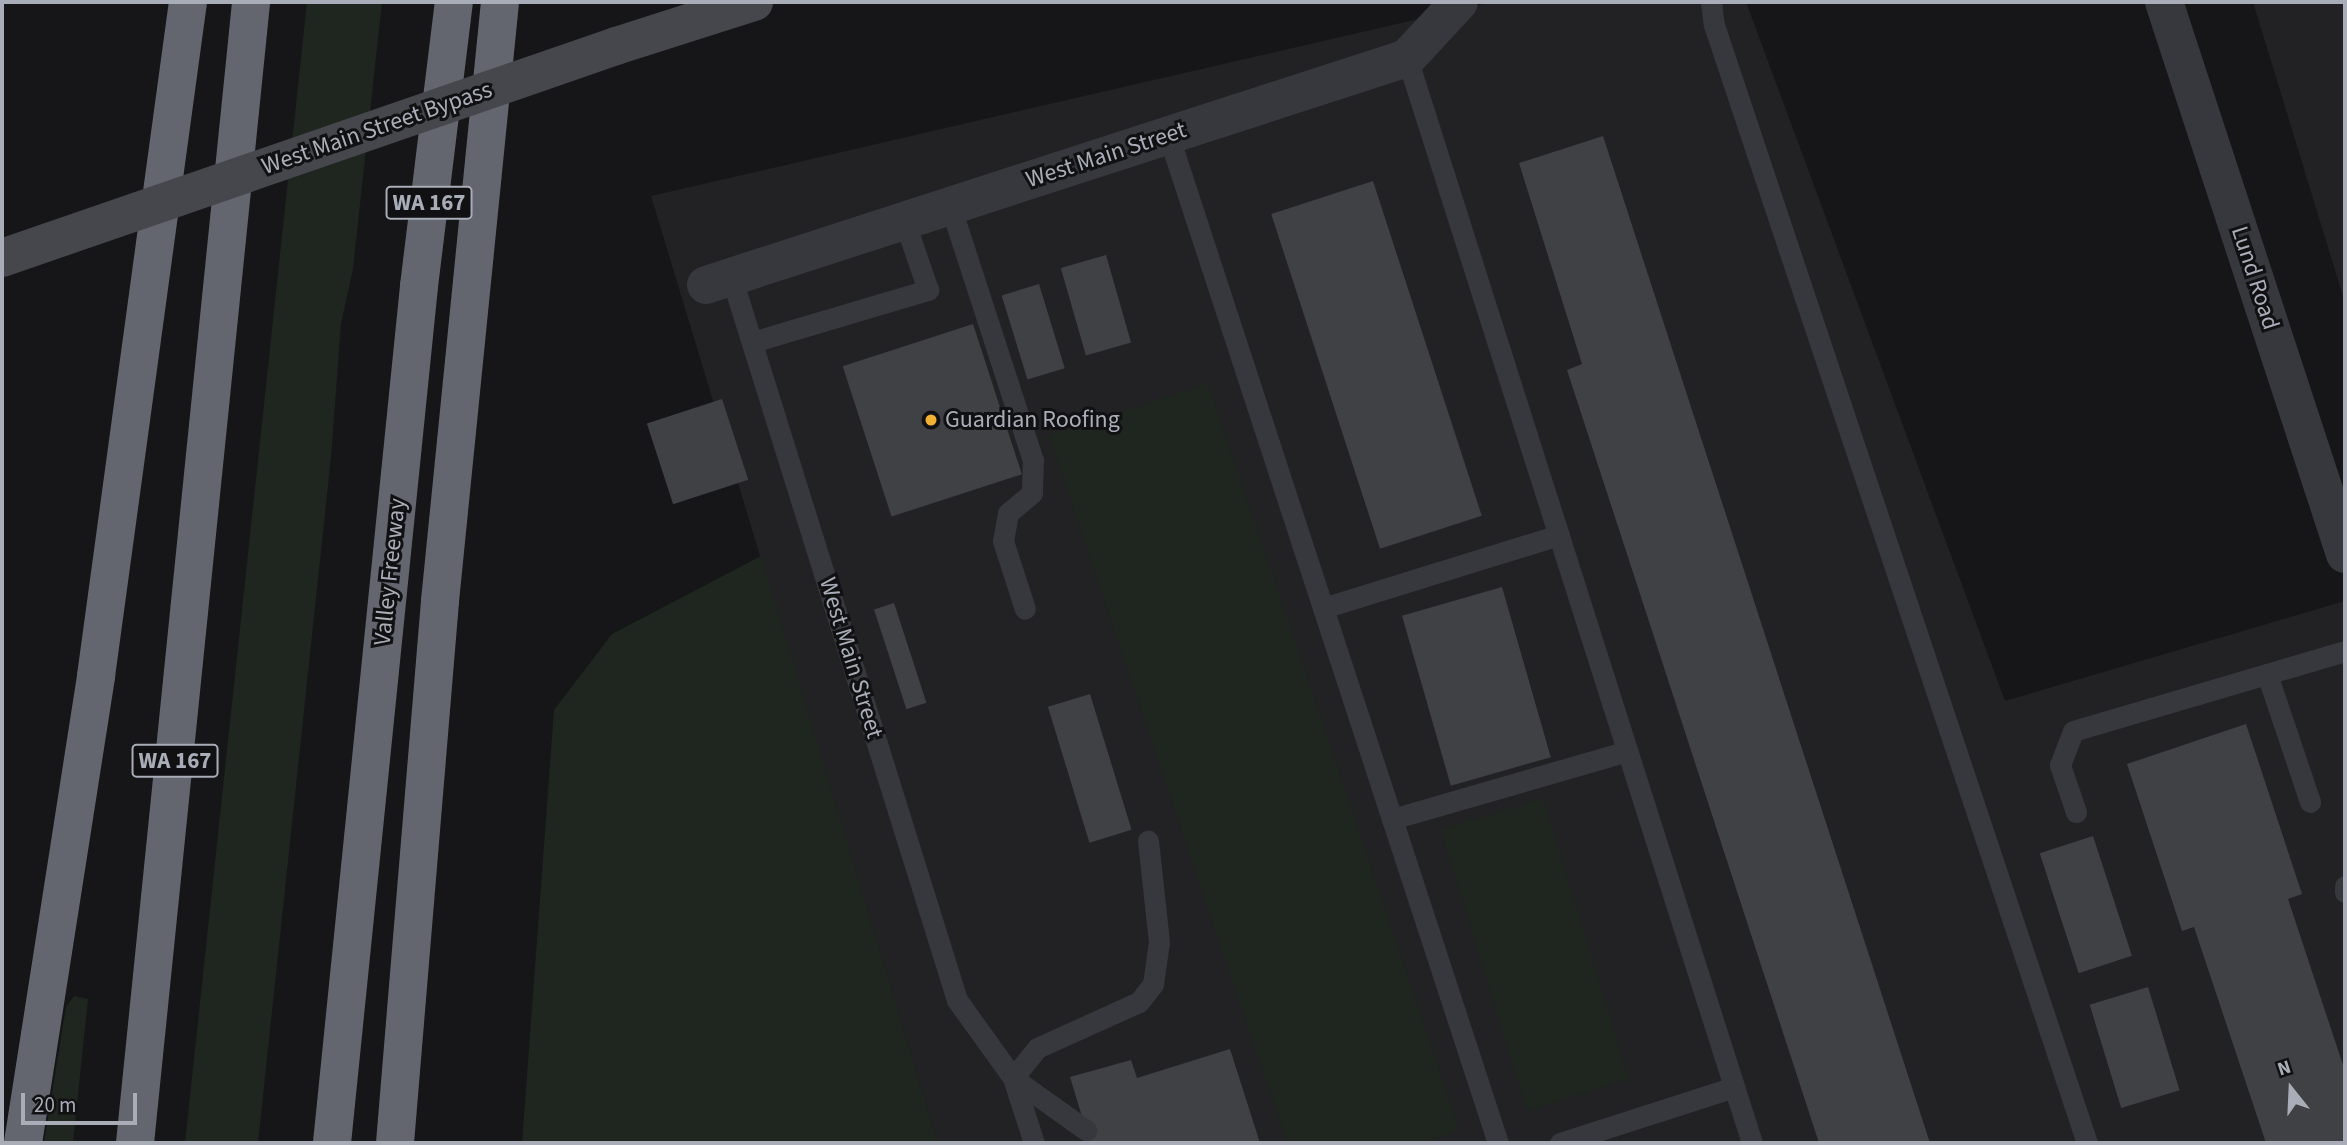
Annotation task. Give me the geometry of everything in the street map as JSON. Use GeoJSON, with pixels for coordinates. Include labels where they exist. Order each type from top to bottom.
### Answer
{"type":"FeatureCollection","features":[{"type":"Feature","properties":{"kind":"highway"},"geometry":{"type":"LineString","coordinates":[[23,1143],[96,676],[188,2]]}},
{"type":"Feature","properties":{"kind":"highway","name":"WA 167"},"geometry":{"type":"LineString","coordinates":[[135,1143],[251,2]]}},
{"type":"Feature","properties":{"kind":"highway","name":"Valley Freeway"},"geometry":{"type":"LineString","coordinates":[[332,1143],[419,286],[454,2]]}},
{"type":"Feature","properties":{"kind":"highway"},"geometry":{"type":"LineString","coordinates":[[395,1143],[440,601],[500,2]]}},
{"type":"Feature","properties":{"kind":"main road","name":"West Main Street Bypass"},"geometry":{"type":"LineString","coordinates":[[2,258],[616,46],[754,2]]}},
{"type":"Feature","properties":{"kind":"street","name":"West Main Street"},"geometry":{"type":"LineString","coordinates":[[719,280],[1407,58],[1459,2]]}},
{"type":"Feature","properties":{"kind":"street","name":"Lund Road"},"geometry":{"type":"LineString","coordinates":[[2164,2],[2345,554]]}},
{"type":"Feature","properties":{"kind":"lane"},"geometry":{"type":"LineString","coordinates":[[1711,2],[1714,25],[2087,1143]]}},
{"type":"Feature","properties":{"kind":"lane"},"geometry":{"type":"LineString","coordinates":[[1407,58],[1752,1143]]}},
{"type":"Feature","properties":{"kind":"lane"},"geometry":{"type":"LineString","coordinates":[[1168,134],[1498,1143]]}},
{"type":"Feature","properties":{"kind":"lane"},"geometry":{"type":"LineString","coordinates":[[950,205],[1033,460],[1032,493],[1008,513],[1003,541],[1025,609]]}},
{"type":"Feature","properties":{"kind":"lane"},"geometry":{"type":"LineString","coordinates":[[752,342],[928,290],[904,220]]}},
{"type":"Feature","properties":{"kind":"lane","name":"West Main Street"},"geometry":{"type":"LineString","coordinates":[[719,280],[752,342],[957,1000],[1013,1077]]}},
{"type":"Feature","properties":{"kind":"lane"},"geometry":{"type":"LineString","coordinates":[[1323,608],[1559,535]]}},
{"type":"Feature","properties":{"kind":"lane"},"geometry":{"type":"LineString","coordinates":[[2076,812],[2060,765],[2073,731],[2345,651]]}},
{"type":"Feature","properties":{"kind":"lane"},"geometry":{"type":"LineString","coordinates":[[2267,674],[2310,802]]}},
{"type":"Feature","properties":{"kind":"lane"},"geometry":{"type":"LineString","coordinates":[[1392,819],[1627,751]]}},
{"type":"Feature","properties":{"kind":"lane"},"geometry":{"type":"LineString","coordinates":[[1013,1077],[1037,1048],[1139,1002],[1153,984],[1159,942],[1148,841]]}},
{"type":"Feature","properties":{"kind":"lane"},"geometry":{"type":"LineString","coordinates":[[2345,886],[2345,892]]}},
{"type":"Feature","properties":{"kind":"lane"},"geometry":{"type":"LineString","coordinates":[[1013,1077],[1086,1130]]}},
{"type":"Feature","properties":{"kind":"lane"},"geometry":{"type":"LineString","coordinates":[[1013,1077],[1034,1143]]}},
{"type":"Feature","properties":{"kind":"lane"},"geometry":{"type":"LineString","coordinates":[[1560,1143],[1734,1087]]}},
{"type":"Feature","properties":{"kind":"shaded area"},"geometry":{"type":"Polygon","coordinates":[[[307,2],[382,2],[353,269],[341,323],[331,457],[258,1143],[185,1143],[307,2]]]}},
{"type":"Feature","properties":{"kind":"shaded area"},"geometry":{"type":"Polygon","coordinates":[[[1492,2],[1746,2],[2005,701],[2345,601],[2345,1143],[938,1143],[651,196],[1492,2]]]}},
{"type":"Feature","properties":{"kind":"shaded area"},"geometry":{"type":"Polygon","coordinates":[[[2253,2],[2345,2],[2345,303],[2253,2]]]}},
{"type":"Feature","properties":{"kind":"shaded area"},"geometry":{"type":"Polygon","coordinates":[[[1208,383],[1460,1131],[1423,1143],[1287,1143],[1049,436],[1208,383]]]}},
{"type":"Feature","properties":{"kind":"shaded area"},"geometry":{"type":"Polygon","coordinates":[[[761,556],[938,1143],[522,1143],[554,710],[612,634],[761,556]]]}},
{"type":"Feature","properties":{"kind":"shaded area"},"geometry":{"type":"Polygon","coordinates":[[[1543,798],[1629,1079],[1527,1110],[1441,829],[1543,798]]]}},
{"type":"Feature","properties":{"kind":"shaded area"},"geometry":{"type":"Polygon","coordinates":[[[74,996],[88,999],[73,1143],[44,1143],[66,1007],[74,996]]]}},
{"type":"Feature","properties":{"kind":"building"},"geometry":{"type":"Polygon","coordinates":[[[1603,136],[1930,1143],[1819,1143],[1567,370],[1582,364],[1519,163],[1603,136]]]}},
{"type":"Feature","properties":{"kind":"building"},"geometry":{"type":"Polygon","coordinates":[[[1373,181],[1482,516],[1380,549],[1271,214],[1373,181]]]}},
{"type":"Feature","properties":{"kind":"building"},"geometry":{"type":"Polygon","coordinates":[[[1106,255],[1131,342],[1086,355],[1061,268],[1106,255]]]}},
{"type":"Feature","properties":{"kind":"building"},"geometry":{"type":"Polygon","coordinates":[[[1039,284],[1065,368],[1027,380],[1002,295],[1039,284]]]}},
{"type":"Feature","properties":{"kind":"building","name":"Guardian Roofing"},"geometry":{"type":"Polygon","coordinates":[[[973,324],[1022,474],[892,517],[843,366],[973,324]]]}},
{"type":"Feature","properties":{"kind":"building"},"geometry":{"type":"Polygon","coordinates":[[[722,399],[748,480],[673,504],[647,423],[722,399]]]}},
{"type":"Feature","properties":{"kind":"building"},"geometry":{"type":"Polygon","coordinates":[[[1502,587],[1551,757],[1451,786],[1402,616],[1502,587]]]}},
{"type":"Feature","properties":{"kind":"building"},"geometry":{"type":"Polygon","coordinates":[[[894,603],[926,703],[906,709],[874,609],[894,603]]]}},
{"type":"Feature","properties":{"kind":"building"},"geometry":{"type":"Polygon","coordinates":[[[1090,694],[1132,830],[1089,843],[1048,707],[1090,694]]]}},
{"type":"Feature","properties":{"kind":"building"},"geometry":{"type":"Polygon","coordinates":[[[2246,724],[2302,894],[2288,899],[2345,1071],[2345,1143],[2266,1143],[2194,927],[2182,931],[2127,764],[2246,724]]]}},
{"type":"Feature","properties":{"kind":"building"},"geometry":{"type":"Polygon","coordinates":[[[2093,836],[2132,956],[2079,973],[2040,853],[2093,836]]]}},
{"type":"Feature","properties":{"kind":"building"},"geometry":{"type":"Polygon","coordinates":[[[2148,987],[2180,1090],[2121,1108],[2090,1005],[2148,987]]]}},
{"type":"Feature","properties":{"kind":"building"},"geometry":{"type":"Polygon","coordinates":[[[1230,1049],[1260,1143],[1090,1143],[1070,1077],[1131,1060],[1137,1078],[1230,1049]]]}},
{"type":"Feature","properties":{"kind":"place","name":"Guardian Roofing"},"geometry":{"type":"Point","coordinates":[931,420]}}]}
